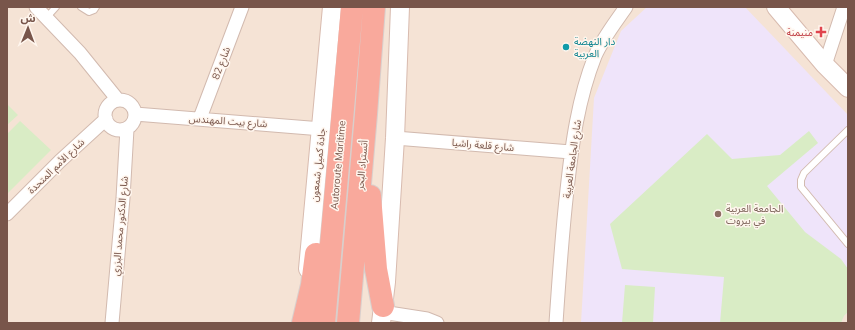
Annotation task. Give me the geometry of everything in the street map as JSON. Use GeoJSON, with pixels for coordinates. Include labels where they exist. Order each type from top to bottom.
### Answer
{"type":"FeatureCollection","features":[{"type":"Feature","properties":{"kind":"highway","name":"Autoroute Maritime"},"geometry":{"type":"LineString","coordinates":[[324,323],[331,133],[352,7]]}},
{"type":"Feature","properties":{"kind":"highway","name":"أتستراد البحر"},"geometry":{"type":"LineString","coordinates":[[348,323],[374,7]]}},
{"type":"Feature","properties":{"kind":"highway"},"geometry":{"type":"LineString","coordinates":[[366,114],[376,269],[382,314]]}},
{"type":"Feature","properties":{"kind":"highway"},"geometry":{"type":"LineString","coordinates":[[303,323],[312,285],[331,133]]}},
{"type":"Feature","properties":{"kind":"main road","name":"جادة كميل شمعون"},"geometry":{"type":"LineString","coordinates":[[331,133],[332,7]]}},
{"type":"Feature","properties":{"kind":"main road"},"geometry":{"type":"LineString","coordinates":[[382,314],[386,282],[395,138],[400,7]]}},
{"type":"Feature","properties":{"kind":"main road"},"geometry":{"type":"LineString","coordinates":[[776,7],[825,64],[848,88]]}},
{"type":"Feature","properties":{"kind":"street"},"geometry":{"type":"LineString","coordinates":[[36,7],[80,53],[118,100]]}},
{"type":"Feature","properties":{"kind":"street","name":"شارع 82"},"geometry":{"type":"LineString","coordinates":[[200,118],[242,7]]}},
{"type":"Feature","properties":{"kind":"street","name":"شارع الجامعة العربية"},"geometry":{"type":"LineString","coordinates":[[556,323],[560,260],[571,152],[583,90],[603,40],[626,7]]}},
{"type":"Feature","properties":{"kind":"street"},"geometry":{"type":"LineString","coordinates":[[825,64],[844,7]]}},
{"type":"Feature","properties":{"kind":"street"},"geometry":{"type":"LineString","coordinates":[[118,100],[128,102],[134,109],[135,114],[134,121],[127,129],[123,130],[116,130],[110,126],[106,119],[106,111],[108,107],[110,104],[118,100]]}},
{"type":"Feature","properties":{"kind":"street","name":"شارع بيت المهندس"},"geometry":{"type":"LineString","coordinates":[[135,114],[200,118],[331,133]]}},
{"type":"Feature","properties":{"kind":"street","name":"شارع الأمم المتحدة"},"geometry":{"type":"LineString","coordinates":[[7,214],[60,161],[106,119]]}},
{"type":"Feature","properties":{"kind":"street","name":"شارع الدكتور محمد البزري"},"geometry":{"type":"LineString","coordinates":[[112,323],[123,204],[127,129]]}},
{"type":"Feature","properties":{"kind":"street","name":"شارع قلعة راشيا"},"geometry":{"type":"LineString","coordinates":[[395,138],[571,152]]}},
{"type":"Feature","properties":{"kind":"street"},"geometry":{"type":"LineString","coordinates":[[382,314],[427,319],[437,323]]}},
{"type":"Feature","properties":{"kind":"lane"},"geometry":{"type":"LineString","coordinates":[[46,18],[56,7]]}},
{"type":"Feature","properties":{"kind":"lane"},"geometry":{"type":"LineString","coordinates":[[81,7],[89,12],[94,10],[96,7]]}},
{"type":"Feature","properties":{"kind":"lane"},"geometry":{"type":"LineString","coordinates":[[848,130],[804,173],[800,180],[801,188],[848,244]]}},
{"type":"Feature","properties":{"kind":"lane"},"geometry":{"type":"LineString","coordinates":[[843,238],[848,233]]}},
{"type":"Feature","properties":{"kind":"shaded area"},"geometry":{"type":"Polygon","coordinates":[[[7,7],[848,7],[848,323],[7,323],[7,7]]]}},
{"type":"Feature","properties":{"kind":"shaded area","name":"الجامعة العربية في بيروت"},"geometry":{"type":"Polygon","coordinates":[[[647,7],[745,7],[848,115],[848,312],[844,316],[841,323],[581,323],[594,98],[621,31],[647,7]]]}},
{"type":"Feature","properties":{"kind":"green space"},"geometry":{"type":"Polygon","coordinates":[[[7,104],[18,115],[7,125],[7,104]]]}},
{"type":"Feature","properties":{"kind":"green space"},"geometry":{"type":"Polygon","coordinates":[[[20,121],[51,150],[7,194],[7,134],[20,121]]]}},
{"type":"Feature","properties":{"kind":"green space"},"geometry":{"type":"Polygon","coordinates":[[[809,131],[818,143],[767,186],[805,232],[841,259],[848,269],[848,312],[844,316],[841,323],[720,323],[724,277],[622,269],[610,224],[707,134],[732,159],[780,155],[809,131]]]}},
{"type":"Feature","properties":{"kind":"green space"},"geometry":{"type":"Polygon","coordinates":[[[625,285],[655,287],[653,323],[622,323],[625,285]]]}},
{"type":"Feature","properties":{"kind":"place","name":"منيمنة"},"geometry":{"type":"Point","coordinates":[821,32]}},
{"type":"Feature","properties":{"kind":"place","name":"دار النهضة العربية"},"geometry":{"type":"Point","coordinates":[566,47]}},
{"type":"Feature","properties":{"kind":"place","name":"الجامعة العربية في بيروت"},"geometry":{"type":"Point","coordinates":[718,214]}}]}
